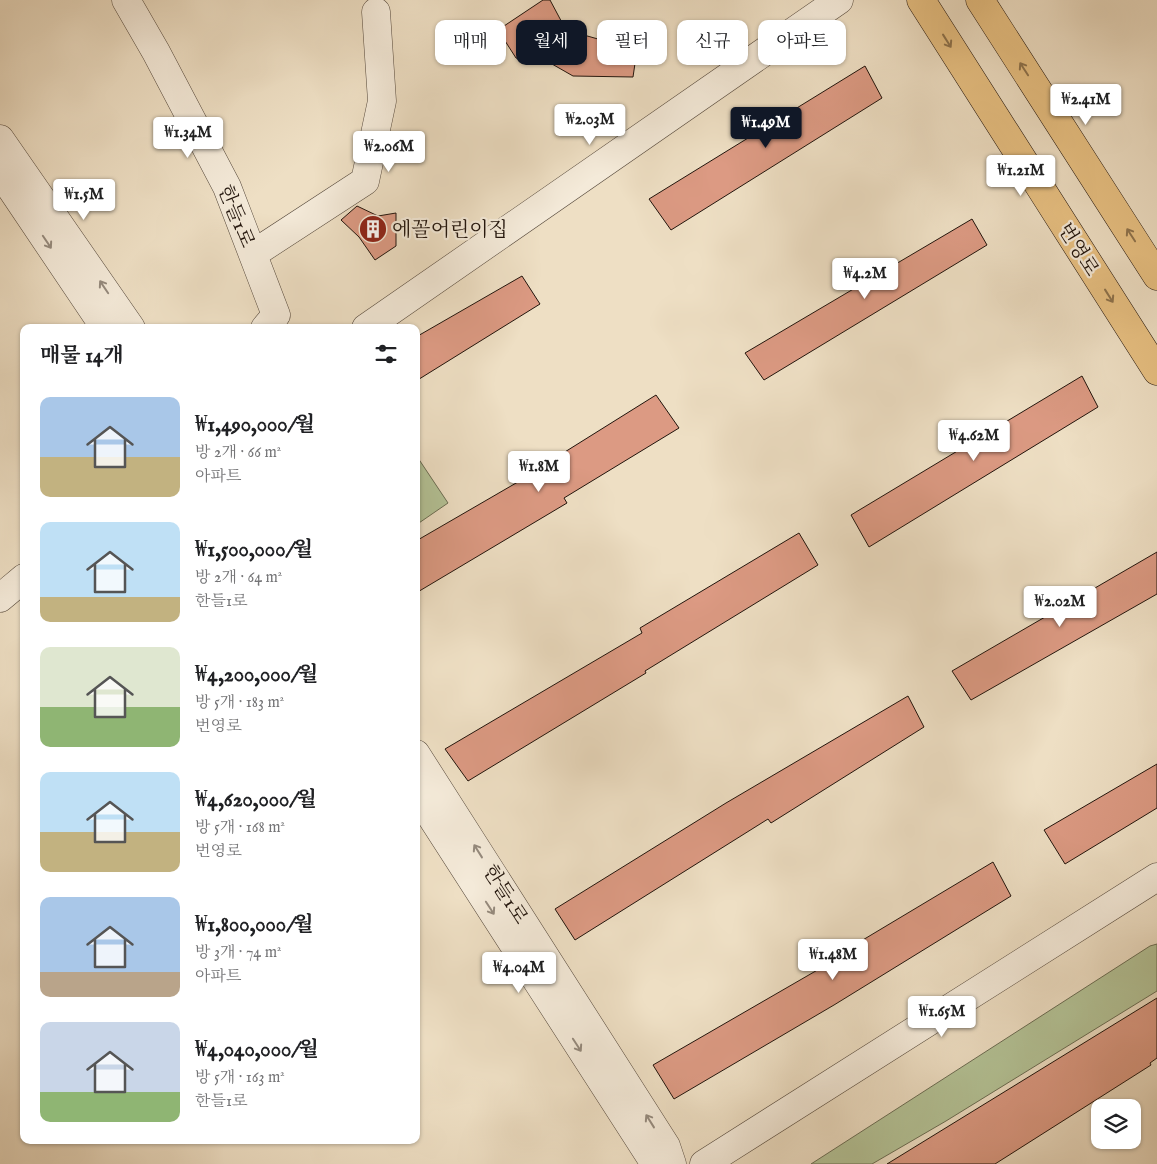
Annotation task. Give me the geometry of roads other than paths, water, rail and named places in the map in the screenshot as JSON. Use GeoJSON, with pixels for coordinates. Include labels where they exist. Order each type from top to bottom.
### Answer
{"type":"FeatureCollection","features":[{"type":"Feature","properties":{"kind":"main road","name":"번영로"},"geometry":{"type":"LineString","coordinates":[[921,0],[1157,371]]}},
{"type":"Feature","properties":{"kind":"main road"},"geometry":{"type":"LineString","coordinates":[[980,0],[1157,276]]}},
{"type":"Feature","properties":{"kind":"street","name":"한들1로"},"geometry":{"type":"LineString","coordinates":[[126,0],[156,52],[227,187],[276,315],[268,324]]}},
{"type":"Feature","properties":{"kind":"street"},"geometry":{"type":"LineString","coordinates":[[372,324],[839,0]]}},
{"type":"Feature","properties":{"kind":"street"},"geometry":{"type":"LineString","coordinates":[[253,254],[365,181],[382,101],[376,12]]}},
{"type":"Feature","properties":{"kind":"street"},"geometry":{"type":"LineString","coordinates":[[0,139],[128,324]]}},
{"type":"Feature","properties":{"kind":"street"},"geometry":{"type":"LineString","coordinates":[[0,172],[102,324]]}},
{"type":"Feature","properties":{"kind":"street"},"geometry":{"type":"LineString","coordinates":[[0,598],[20,581]]}},
{"type":"Feature","properties":{"kind":"street","name":"한들1로"},"geometry":{"type":"LineString","coordinates":[[420,760],[666,1146],[672,1164]]}},
{"type":"Feature","properties":{"kind":"street","name":"한들1로"},"geometry":{"type":"LineString","coordinates":[[420,799],[655,1164]]}},
{"type":"Feature","properties":{"kind":"street"},"geometry":{"type":"LineString","coordinates":[[704,1164],[1157,877]]}},
{"type":"Feature","properties":{"kind":"place","name":"에꼴어린이집"},"geometry":{"type":"Point","coordinates":[373,229]}}]}
